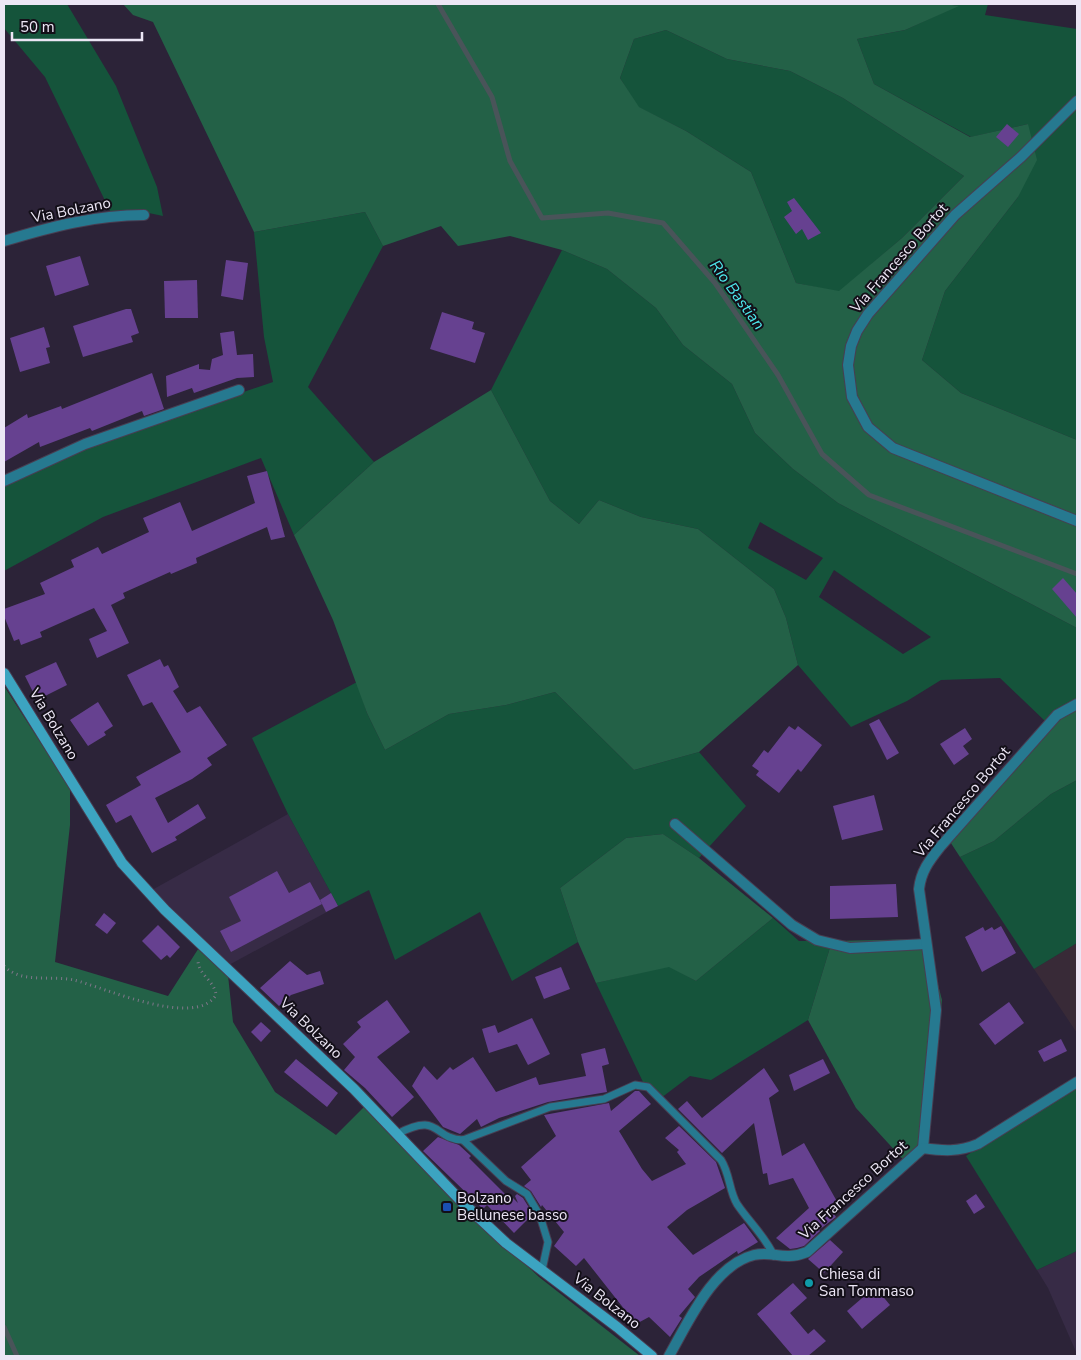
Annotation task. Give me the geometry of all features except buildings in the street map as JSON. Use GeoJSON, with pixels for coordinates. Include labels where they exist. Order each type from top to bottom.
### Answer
{"type":"FeatureCollection","features":[{"type":"Feature","properties":{"kind":"street","name":"Via Francesco Bortot"},"geometry":{"type":"LineString","coordinates":[[1077,100],[1021,156],[956,215],[868,314],[851,346],[848,365],[852,397],[859,413],[874,433],[893,448],[1077,521]]}},
{"type":"Feature","properties":{"kind":"street","name":"Via Bolzano"},"geometry":{"type":"LineString","coordinates":[[4,241],[85,219],[144,216]]}},
{"type":"Feature","properties":{"kind":"street"},"geometry":{"type":"LineString","coordinates":[[4,481],[85,444],[239,390]]}},
{"type":"Feature","properties":{"kind":"street","name":"Via Bolzano"},"geometry":{"type":"LineString","coordinates":[[4,673],[122,863],[160,905],[354,1089],[480,1219],[506,1243],[652,1356]]}},
{"type":"Feature","properties":{"kind":"street","name":"Via Francesco Bortot"},"geometry":{"type":"LineString","coordinates":[[669,1356],[705,1294],[720,1276],[748,1257],[763,1254],[794,1257],[807,1252],[923,1148],[936,1010],[919,889],[921,875],[927,862],[1057,715],[1077,704]]}},
{"type":"Feature","properties":{"kind":"street"},"geometry":{"type":"LineString","coordinates":[[675,824],[792,926],[811,937],[850,948],[926,944]]}},
{"type":"Feature","properties":{"kind":"street","name":"Via Francesco Bortot"},"geometry":{"type":"LineString","coordinates":[[923,1148],[952,1151],[964,1150],[978,1144],[1077,1082]]}},
{"type":"Feature","properties":{"kind":"lane"},"geometry":{"type":"LineString","coordinates":[[397,1134],[412,1127],[426,1124],[452,1138],[463,1140],[550,1106],[604,1099],[642,1085],[648,1087],[721,1160],[726,1169],[737,1204],[769,1245],[774,1256]]}},
{"type":"Feature","properties":{"kind":"lane"},"geometry":{"type":"LineString","coordinates":[[463,1140],[506,1181],[527,1194],[540,1216],[548,1242],[542,1270]]}},
{"type":"Feature","properties":{"kind":"path"},"geometry":{"type":"LineString","coordinates":[[4,966],[18,976],[74,980],[156,1006],[191,1008],[209,1003],[216,995],[216,990],[198,964],[198,956],[206,949]]}},
{"type":"Feature","properties":{"kind":"shaded area"},"geometry":{"type":"Polygon","coordinates":[[[288,814],[338,906],[227,966],[152,890],[288,814]]]}},
{"type":"Feature","properties":{"kind":"shaded area"},"geometry":{"type":"Polygon","coordinates":[[[1077,943],[1077,1033],[1034,969],[1077,943]]]}},
{"type":"Feature","properties":{"kind":"shaded area"},"geometry":{"type":"Polygon","coordinates":[[[1077,1251],[1077,1354],[1048,1288],[1037,1270],[1077,1251]]]}},
{"type":"Feature","properties":{"kind":"green space"},"geometry":{"type":"Polygon","coordinates":[[[4,4],[67,4],[116,86],[157,187],[163,216],[144,212],[111,213],[45,77],[4,28],[4,4]]]}},
{"type":"Feature","properties":{"kind":"green space"},"geometry":{"type":"Polygon","coordinates":[[[123,4],[945,4],[959,6],[905,30],[857,39],[874,84],[970,137],[1028,124],[1037,160],[1018,197],[945,291],[922,360],[961,393],[1077,440],[1077,628],[838,503],[793,469],[755,433],[732,384],[683,345],[656,308],[607,269],[562,250],[510,236],[458,246],[441,226],[383,246],[365,212],[254,232],[153,22],[133,15],[123,4]],[[666,30],[634,39],[620,78],[639,107],[686,131],[751,172],[796,283],[839,291],[902,238],[964,176],[843,98],[790,71],[727,59],[666,30]]]}},
{"type":"Feature","properties":{"kind":"green space"},"geometry":{"type":"Polygon","coordinates":[[[945,4],[988,4],[985,15],[1077,29],[1077,440],[961,393],[922,360],[945,291],[1018,197],[1028,124],[971,137],[874,84],[857,39],[905,30],[957,6],[945,4]]]}},
{"type":"Feature","properties":{"kind":"green space"},"geometry":{"type":"Polygon","coordinates":[[[666,30],[727,59],[790,71],[843,98],[964,176],[902,238],[839,292],[796,283],[751,172],[686,131],[638,107],[620,78],[634,39],[666,30]]]}},
{"type":"Feature","properties":{"kind":"green space"},"geometry":{"type":"Polygon","coordinates":[[[365,212],[383,246],[308,387],[374,462],[294,535],[261,458],[103,517],[4,571],[4,485],[103,442],[273,382],[264,337],[254,232],[365,212]]]}},
{"type":"Feature","properties":{"kind":"green space"},"geometry":{"type":"Polygon","coordinates":[[[562,250],[607,269],[656,308],[683,345],[732,384],[755,433],[793,469],[838,503],[1077,628],[1077,703],[1045,721],[1000,678],[941,680],[907,701],[851,727],[798,665],[786,618],[774,589],[698,529],[641,517],[599,500],[579,524],[550,501],[491,390],[562,250]],[[760,522],[748,548],[806,580],[823,558],[760,522]],[[834,570],[819,597],[903,654],[931,637],[834,570]]]}},
{"type":"Feature","properties":{"kind":"green space"},"geometry":{"type":"Polygon","coordinates":[[[491,390],[550,501],[579,524],[599,500],[641,517],[698,529],[774,589],[786,618],[798,665],[699,752],[634,770],[555,692],[506,705],[449,714],[385,750],[367,713],[333,620],[294,535],[374,462],[491,390]]]}},
{"type":"Feature","properties":{"kind":"green space"},"geometry":{"type":"Polygon","coordinates":[[[357,682],[367,713],[385,750],[449,714],[506,705],[555,692],[634,770],[699,752],[746,806],[699,858],[663,834],[626,838],[560,888],[578,942],[512,981],[480,912],[395,960],[369,890],[338,906],[288,814],[252,738],[357,682]]]}},
{"type":"Feature","properties":{"kind":"green space"},"geometry":{"type":"Polygon","coordinates":[[[4,686],[70,788],[70,825],[55,962],[168,996],[202,943],[227,966],[233,1022],[275,1092],[336,1135],[365,1106],[432,1176],[539,1277],[640,1356],[4,1356],[4,686]]]}},
{"type":"Feature","properties":{"kind":"green space"},"geometry":{"type":"Polygon","coordinates":[[[1077,703],[1077,780],[1051,794],[994,841],[960,857],[945,834],[1045,721],[1077,703]]]}},
{"type":"Feature","properties":{"kind":"green space"},"geometry":{"type":"Polygon","coordinates":[[[1077,780],[1077,943],[1034,969],[960,857],[994,841],[1051,794],[1077,780]]]}},
{"type":"Feature","properties":{"kind":"green space"},"geometry":{"type":"Polygon","coordinates":[[[663,834],[699,858],[773,918],[696,981],[669,967],[596,983],[578,942],[560,888],[626,838],[663,834]]]}},
{"type":"Feature","properties":{"kind":"green space"},"geometry":{"type":"Polygon","coordinates":[[[773,918],[799,941],[832,941],[808,1020],[711,1080],[690,1076],[661,1098],[643,1082],[596,983],[669,966],[696,981],[773,918]]]}},
{"type":"Feature","properties":{"kind":"green space"},"geometry":{"type":"Polygon","coordinates":[[[926,939],[942,1000],[926,1153],[910,1167],[856,1108],[808,1020],[832,941],[926,939]]]}},
{"type":"Feature","properties":{"kind":"green space"},"geometry":{"type":"Polygon","coordinates":[[[1077,1079],[1077,1251],[1037,1270],[966,1156],[1077,1079]]]}},
{"type":"Feature","properties":{"kind":"waterway","name":"Rio Bastian"},"geometry":{"type":"LineString","coordinates":[[438,4],[492,97],[510,161],[542,218],[608,213],[663,223],[715,283],[778,375],[822,454],[869,495],[1077,574]]}},
{"type":"Feature","properties":{"kind":"waterway"},"geometry":{"type":"LineString","coordinates":[[4,1327],[17,1356]]}},
{"type":"Feature","properties":{"kind":"place","name":"Bolzano Bellunese basso"},"geometry":{"type":"Point","coordinates":[447,1207]}},
{"type":"Feature","properties":{"kind":"place","name":"Chiesa di San Tommaso"},"geometry":{"type":"Point","coordinates":[809,1283]}}]}
